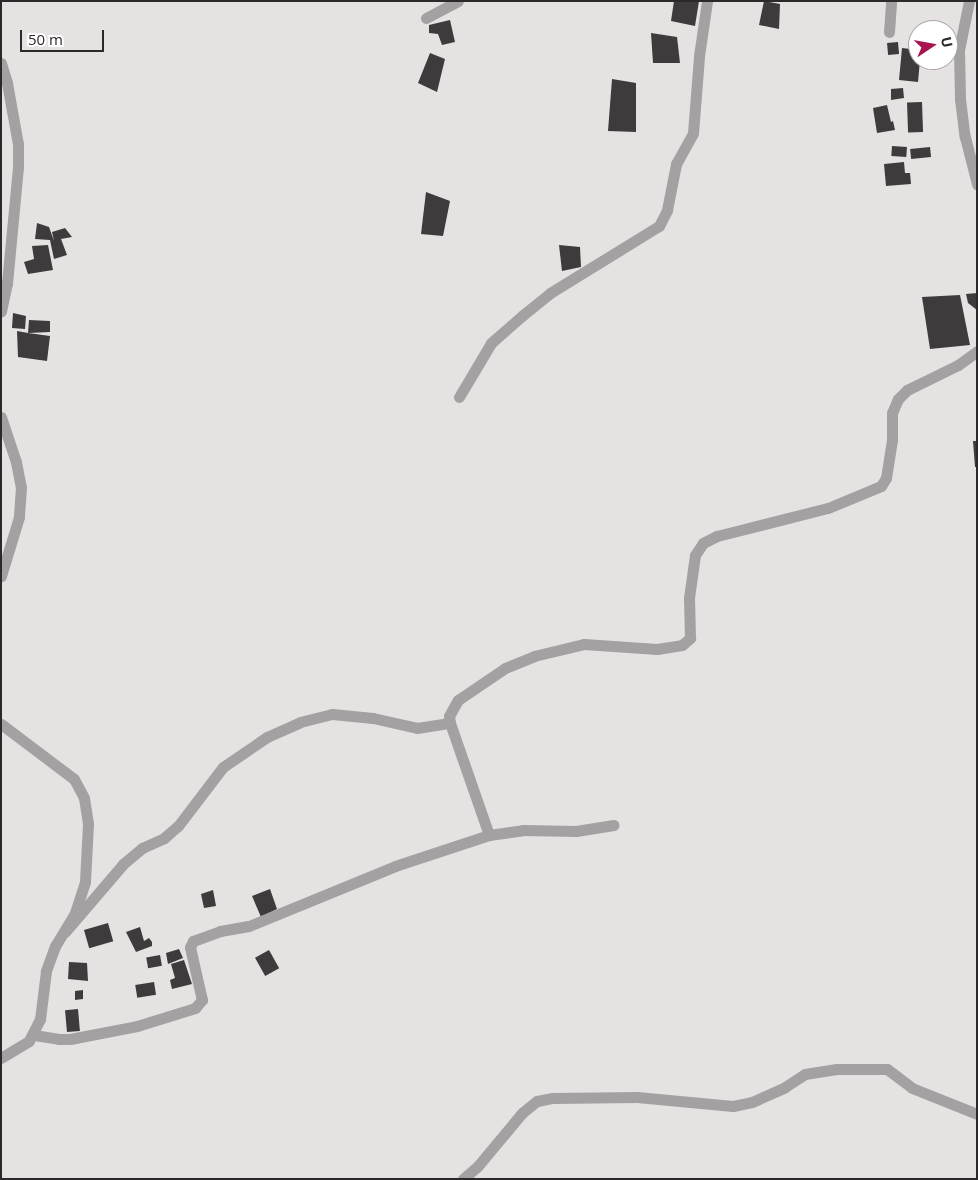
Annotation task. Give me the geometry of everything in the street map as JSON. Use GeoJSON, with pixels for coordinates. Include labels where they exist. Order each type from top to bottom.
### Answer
{"type":"FeatureCollection","features":[{"type":"Feature","properties":{"kind":"street"},"geometry":{"type":"LineString","coordinates":[[426,18],[458,1]]}},
{"type":"Feature","properties":{"kind":"street"},"geometry":{"type":"LineString","coordinates":[[459,397],[491,344],[523,315],[550,294],[659,226],[667,210],[676,164],[693,133],[699,56],[707,1]]}},
{"type":"Feature","properties":{"kind":"street"},"geometry":{"type":"LineString","coordinates":[[889,32],[891,1]]}},
{"type":"Feature","properties":{"kind":"street"},"geometry":{"type":"LineString","coordinates":[[969,1],[960,50],[960,99],[965,137],[977,184]]}},
{"type":"Feature","properties":{"kind":"street"},"geometry":{"type":"LineString","coordinates":[[1,62],[8,83],[18,144],[18,167],[7,283],[1,311]]}},
{"type":"Feature","properties":{"kind":"street"},"geometry":{"type":"LineString","coordinates":[[489,835],[450,723],[449,716],[458,700],[476,686],[519,660],[584,644],[657,649],[682,645],[690,638],[689,598],[695,555],[703,543],[717,536],[828,508],[881,486],[886,478],[892,440],[892,413],[898,399],[907,390],[958,365],[977,351]]}},
{"type":"Feature","properties":{"kind":"street"},"geometry":{"type":"LineString","coordinates":[[1,417],[16,462],[20,487],[19,516],[1,576]]}},
{"type":"Feature","properties":{"kind":"street"},"geometry":{"type":"LineString","coordinates":[[1,1058],[29,1041],[34,1034],[40,1019],[46,971],[55,946],[65,932],[123,864],[142,848],[164,838],[178,826],[223,767],[266,737],[300,722],[332,714],[373,718],[417,728],[450,723]]}},
{"type":"Feature","properties":{"kind":"street"},"geometry":{"type":"LineString","coordinates":[[1,724],[74,779],[84,798],[88,824],[85,882],[76,913],[65,932]]}},
{"type":"Feature","properties":{"kind":"street"},"geometry":{"type":"LineString","coordinates":[[34,1034],[59,1039],[70,1039],[138,1026],[195,1008],[202,1000],[190,947],[193,941],[220,932],[249,926],[395,866],[489,835],[523,830],[576,831],[614,825]]}},
{"type":"Feature","properties":{"kind":"street"},"geometry":{"type":"LineString","coordinates":[[463,1179],[477,1167],[522,1113],[538,1101],[553,1098],[637,1097],[733,1106],[752,1102],[785,1087],[805,1074],[837,1069],[887,1069],[912,1088],[977,1114]]}},
{"type":"Feature","properties":{"kind":"building"},"geometry":{"type":"Polygon","coordinates":[[[674,1],[699,1],[695,26],[671,21],[674,1]]]}},
{"type":"Feature","properties":{"kind":"building"},"geometry":{"type":"Polygon","coordinates":[[[764,1],[780,4],[779,29],[759,25],[764,1]]]}},
{"type":"Feature","properties":{"kind":"building"},"geometry":{"type":"Polygon","coordinates":[[[450,20],[455,42],[442,45],[438,34],[429,33],[429,25],[450,20]]]}},
{"type":"Feature","properties":{"kind":"building"},"geometry":{"type":"Polygon","coordinates":[[[651,33],[677,37],[680,63],[653,63],[651,33]]]}},
{"type":"Feature","properties":{"kind":"building"},"geometry":{"type":"Polygon","coordinates":[[[898,42],[899,54],[888,55],[887,43],[898,42]]]}},
{"type":"Feature","properties":{"kind":"building"},"geometry":{"type":"Polygon","coordinates":[[[902,48],[908,49],[908,70],[919,70],[918,82],[899,80],[902,48]]]}},
{"type":"Feature","properties":{"kind":"building"},"geometry":{"type":"Polygon","coordinates":[[[430,53],[445,59],[437,92],[418,83],[430,53]]]}},
{"type":"Feature","properties":{"kind":"building"},"geometry":{"type":"Polygon","coordinates":[[[612,79],[636,83],[636,132],[608,131],[612,79]]]}},
{"type":"Feature","properties":{"kind":"building"},"geometry":{"type":"Polygon","coordinates":[[[903,88],[904,98],[891,100],[891,89],[903,88]]]}},
{"type":"Feature","properties":{"kind":"building"},"geometry":{"type":"Polygon","coordinates":[[[922,102],[923,132],[908,133],[907,103],[922,102]]]}},
{"type":"Feature","properties":{"kind":"building"},"geometry":{"type":"Polygon","coordinates":[[[887,105],[895,130],[877,133],[873,108],[887,105]]]}},
{"type":"Feature","properties":{"kind":"building"},"geometry":{"type":"Polygon","coordinates":[[[892,146],[907,147],[906,157],[891,156],[892,146]]]}},
{"type":"Feature","properties":{"kind":"building"},"geometry":{"type":"Polygon","coordinates":[[[930,147],[931,157],[911,159],[910,149],[930,147]]]}},
{"type":"Feature","properties":{"kind":"building"},"geometry":{"type":"Polygon","coordinates":[[[904,162],[905,173],[910,173],[911,184],[886,186],[884,164],[904,162]]]}},
{"type":"Feature","properties":{"kind":"building"},"geometry":{"type":"Polygon","coordinates":[[[426,192],[450,201],[443,236],[421,234],[426,192]]]}},
{"type":"Feature","properties":{"kind":"building"},"geometry":{"type":"Polygon","coordinates":[[[37,223],[49,227],[54,241],[52,232],[65,228],[72,237],[61,239],[67,255],[54,259],[50,240],[35,239],[37,223]]]}},
{"type":"Feature","properties":{"kind":"building"},"geometry":{"type":"Polygon","coordinates":[[[48,245],[53,270],[28,274],[24,262],[34,259],[32,246],[48,245]]]}},
{"type":"Feature","properties":{"kind":"building"},"geometry":{"type":"Polygon","coordinates":[[[559,245],[580,247],[581,267],[562,271],[559,245]]]}},
{"type":"Feature","properties":{"kind":"building"},"geometry":{"type":"Polygon","coordinates":[[[977,293],[977,310],[968,303],[966,294],[977,293]]]}},
{"type":"Feature","properties":{"kind":"building"},"geometry":{"type":"Polygon","coordinates":[[[960,295],[970,345],[930,349],[922,297],[960,295]]]}},
{"type":"Feature","properties":{"kind":"building"},"geometry":{"type":"Polygon","coordinates":[[[13,313],[26,316],[25,329],[12,328],[13,313]]]}},
{"type":"Feature","properties":{"kind":"building"},"geometry":{"type":"Polygon","coordinates":[[[29,320],[50,321],[50,332],[28,333],[29,320]]]}},
{"type":"Feature","properties":{"kind":"building"},"geometry":{"type":"Polygon","coordinates":[[[17,331],[50,336],[47,361],[18,357],[17,331]]]}},
{"type":"Feature","properties":{"kind":"building"},"geometry":{"type":"Polygon","coordinates":[[[973,441],[977,441],[977,467],[975,467],[973,441]]]}},
{"type":"Feature","properties":{"kind":"building"},"geometry":{"type":"Polygon","coordinates":[[[270,889],[277,909],[261,917],[252,896],[270,889]]]}},
{"type":"Feature","properties":{"kind":"building"},"geometry":{"type":"Polygon","coordinates":[[[213,890],[216,906],[204,908],[201,894],[213,890]]]}},
{"type":"Feature","properties":{"kind":"building"},"geometry":{"type":"Polygon","coordinates":[[[108,923],[113,941],[89,948],[84,930],[108,923]]]}},
{"type":"Feature","properties":{"kind":"building"},"geometry":{"type":"Polygon","coordinates":[[[140,927],[144,941],[149,938],[152,946],[136,952],[126,932],[140,927]]]}},
{"type":"Feature","properties":{"kind":"building"},"geometry":{"type":"Polygon","coordinates":[[[179,949],[183,958],[168,964],[166,953],[179,949]]]}},
{"type":"Feature","properties":{"kind":"building"},"geometry":{"type":"Polygon","coordinates":[[[269,950],[279,968],[265,976],[255,958],[269,950]]]}},
{"type":"Feature","properties":{"kind":"building"},"geometry":{"type":"Polygon","coordinates":[[[160,955],[162,966],[148,968],[146,957],[160,955]]]}},
{"type":"Feature","properties":{"kind":"building"},"geometry":{"type":"Polygon","coordinates":[[[184,960],[192,984],[172,989],[170,980],[175,978],[171,964],[184,960]]]}},
{"type":"Feature","properties":{"kind":"building"},"geometry":{"type":"Polygon","coordinates":[[[69,962],[87,963],[88,981],[68,979],[69,962]]]}},
{"type":"Feature","properties":{"kind":"building"},"geometry":{"type":"Polygon","coordinates":[[[154,982],[156,995],[137,998],[135,985],[154,982]]]}},
{"type":"Feature","properties":{"kind":"building"},"geometry":{"type":"Polygon","coordinates":[[[83,990],[83,999],[75,1000],[75,991],[83,990]]]}},
{"type":"Feature","properties":{"kind":"building"},"geometry":{"type":"Polygon","coordinates":[[[78,1009],[80,1031],[67,1032],[65,1010],[78,1009]]]}}]}
